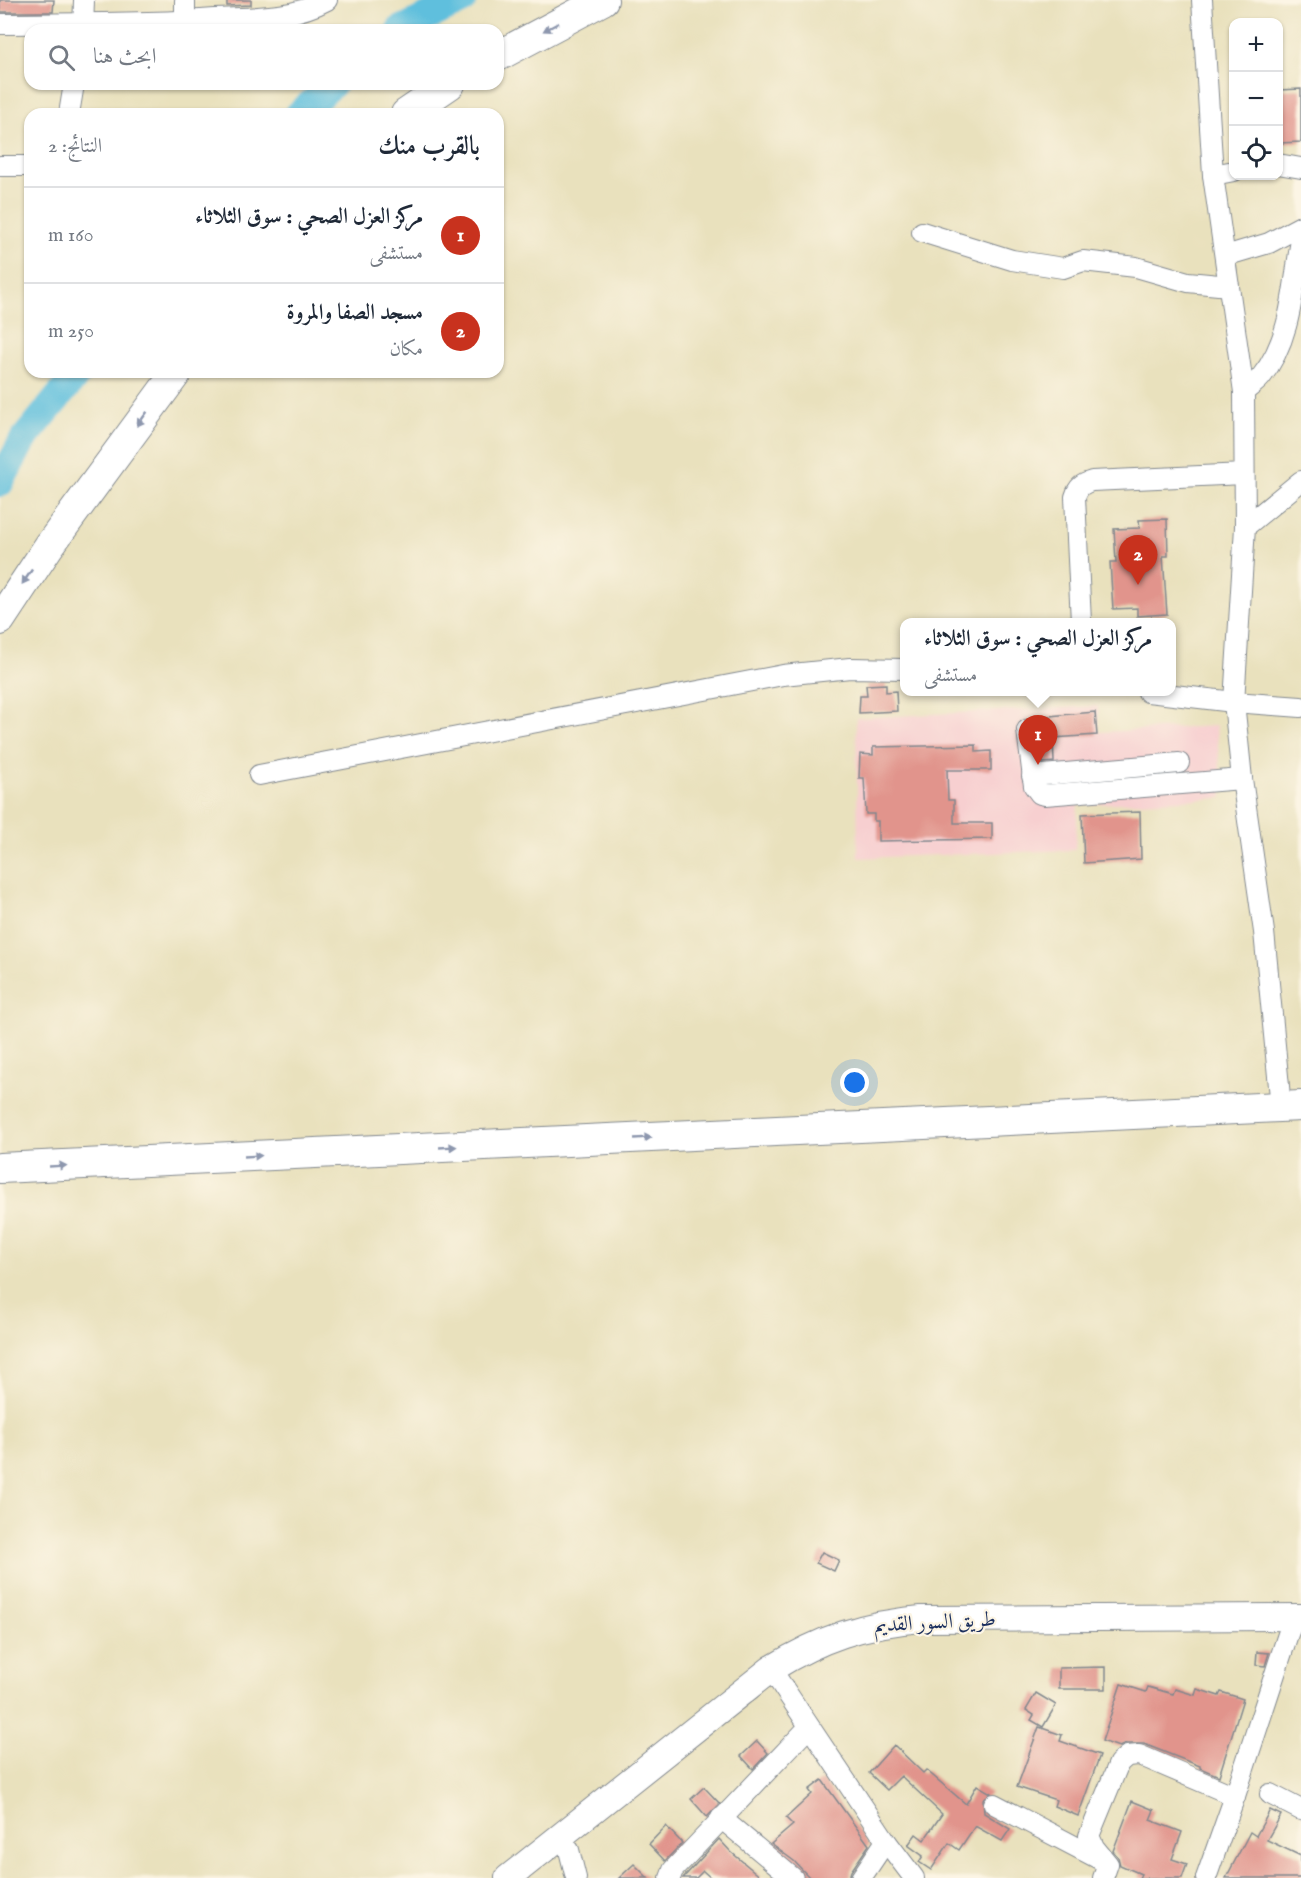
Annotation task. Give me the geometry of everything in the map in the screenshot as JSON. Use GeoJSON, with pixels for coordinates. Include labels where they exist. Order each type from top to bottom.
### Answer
{"type":"FeatureCollection","features":[{"type":"Feature","properties":{"kind":"highway"},"geometry":{"type":"LineString","coordinates":[[504,53],[603,0]]}},
{"type":"Feature","properties":{"kind":"highway"},"geometry":{"type":"LineString","coordinates":[[415,108],[441,90]]}},
{"type":"Feature","properties":{"kind":"highway"},"geometry":{"type":"LineString","coordinates":[[0,620],[54,537],[173,378]]}},
{"type":"Feature","properties":{"kind":"highway"},"geometry":{"type":"LineString","coordinates":[[0,1168],[1291,1107]]}},
{"type":"Feature","properties":{"kind":"main road","name":"طريق السور القديم"},"geometry":{"type":"LineString","coordinates":[[508,1878],[775,1675],[830,1656],[885,1640],[914,1637],[1297,1624]]}},
{"type":"Feature","properties":{"kind":"main road","name":"طريق السور القديم"},"geometry":{"type":"LineString","coordinates":[[533,1878],[775,1675]]}},
{"type":"Feature","properties":{"kind":"street"},"geometry":{"type":"LineString","coordinates":[[83,24],[84,0]]}},
{"type":"Feature","properties":{"kind":"street"},"geometry":{"type":"LineString","coordinates":[[184,0],[185,21]]}},
{"type":"Feature","properties":{"kind":"street"},"geometry":{"type":"LineString","coordinates":[[124,24],[185,21],[286,8],[314,7],[327,0]]}},
{"type":"Feature","properties":{"kind":"street"},"geometry":{"type":"LineString","coordinates":[[1202,0],[1213,175],[1244,392],[1245,527],[1234,702],[1242,778],[1291,1107]]}},
{"type":"Feature","properties":{"kind":"street"},"geometry":{"type":"LineString","coordinates":[[0,24],[24,25]]}},
{"type":"Feature","properties":{"kind":"street"},"geometry":{"type":"LineString","coordinates":[[70,108],[73,90]]}},
{"type":"Feature","properties":{"kind":"street"},"geometry":{"type":"LineString","coordinates":[[1283,165],[1301,168]]}},
{"type":"Feature","properties":{"kind":"street"},"geometry":{"type":"LineString","coordinates":[[0,166],[24,166]]}},
{"type":"Feature","properties":{"kind":"street"},"geometry":{"type":"LineString","coordinates":[[1213,175],[1229,172]]}},
{"type":"Feature","properties":{"kind":"street"},"geometry":{"type":"LineString","coordinates":[[1225,256],[1269,243],[1301,226]]}},
{"type":"Feature","properties":{"kind":"street"},"geometry":{"type":"LineString","coordinates":[[922,232],[1021,261],[1063,268],[1083,261],[1136,267],[1188,282],[1229,286]]}},
{"type":"Feature","properties":{"kind":"street"},"geometry":{"type":"LineString","coordinates":[[1244,392],[1261,377],[1276,353],[1286,330],[1301,240]]}},
{"type":"Feature","properties":{"kind":"street"},"geometry":{"type":"LineString","coordinates":[[1081,618],[1075,497],[1078,489],[1084,483],[1244,474]]}},
{"type":"Feature","properties":{"kind":"street"},"geometry":{"type":"LineString","coordinates":[[1245,527],[1301,481]]}},
{"type":"Feature","properties":{"kind":"street"},"geometry":{"type":"LineString","coordinates":[[259,775],[783,675],[850,668],[900,669]]}},
{"type":"Feature","properties":{"kind":"street"},"geometry":{"type":"LineString","coordinates":[[1176,695],[1301,707]]}},
{"type":"Feature","properties":{"kind":"street"},"geometry":{"type":"LineString","coordinates":[[1027,730],[1036,791],[1045,795],[1242,778]]}},
{"type":"Feature","properties":{"kind":"street"},"geometry":{"type":"LineString","coordinates":[[1032,776],[1179,763]]}},
{"type":"Feature","properties":{"kind":"street"},"geometry":{"type":"LineString","coordinates":[[1206,1878],[1297,1624]]}},
{"type":"Feature","properties":{"kind":"street"},"geometry":{"type":"LineString","coordinates":[[775,1675],[886,1841],[914,1878]]}},
{"type":"Feature","properties":{"kind":"street"},"geometry":{"type":"LineString","coordinates":[[670,1878],[673,1870],[808,1727]]}},
{"type":"Feature","properties":{"kind":"street"},"geometry":{"type":"LineString","coordinates":[[1105,1871],[1089,1836],[1119,1762],[1127,1756],[1139,1755],[1235,1796]]}},
{"type":"Feature","properties":{"kind":"street"},"geometry":{"type":"LineString","coordinates":[[1270,1794],[1301,1810]]}},
{"type":"Feature","properties":{"kind":"street"},"geometry":{"type":"LineString","coordinates":[[994,1804],[1105,1871]]}},
{"type":"Feature","properties":{"kind":"street"},"geometry":{"type":"LineString","coordinates":[[721,1818],[793,1878]]}},
{"type":"Feature","properties":{"kind":"street"},"geometry":{"type":"LineString","coordinates":[[861,1878],[886,1841]]}},
{"type":"Feature","properties":{"kind":"street"},"geometry":{"type":"LineString","coordinates":[[568,1850],[576,1878]]}},
{"type":"Feature","properties":{"kind":"shaded area"},"geometry":{"type":"Polygon","coordinates":[[[1098,706],[1099,732],[1216,726],[1223,798],[1078,805],[1075,850],[858,858],[856,718],[1098,706]]]}},
{"type":"Feature","properties":{"kind":"building"},"geometry":{"type":"Polygon","coordinates":[[[0,0],[54,0],[53,12],[0,12],[0,0]]]}},
{"type":"Feature","properties":{"kind":"building"},"geometry":{"type":"Polygon","coordinates":[[[227,0],[251,0],[251,5],[227,6],[227,0]]]}},
{"type":"Feature","properties":{"kind":"building"},"geometry":{"type":"Polygon","coordinates":[[[1301,89],[1301,142],[1283,143],[1283,90],[1301,89]]]}},
{"type":"Feature","properties":{"kind":"building"},"geometry":{"type":"Polygon","coordinates":[[[1167,519],[1168,556],[1163,556],[1167,614],[1137,616],[1137,608],[1113,609],[1110,562],[1116,562],[1114,529],[1140,528],[1139,520],[1167,519]]]}},
{"type":"Feature","properties":{"kind":"building"},"geometry":{"type":"Polygon","coordinates":[[[886,684],[886,692],[896,691],[897,711],[859,713],[860,696],[867,696],[866,685],[886,684]]]}},
{"type":"Feature","properties":{"kind":"building"},"geometry":{"type":"Polygon","coordinates":[[[1095,712],[1097,735],[1053,738],[1054,762],[1043,763],[1037,717],[1095,712]]]}},
{"type":"Feature","properties":{"kind":"building"},"geometry":{"type":"Polygon","coordinates":[[[976,745],[976,752],[991,751],[991,770],[947,770],[948,800],[954,800],[954,823],[992,823],[992,839],[878,841],[878,821],[874,821],[874,814],[866,814],[864,778],[859,778],[860,754],[873,755],[873,747],[976,745]]]}},
{"type":"Feature","properties":{"kind":"building"},"geometry":{"type":"Polygon","coordinates":[[[1140,812],[1141,859],[1084,863],[1082,814],[1140,812]]]}},
{"type":"Feature","properties":{"kind":"building"},"geometry":{"type":"Polygon","coordinates":[[[822,1552],[839,1560],[834,1571],[816,1563],[822,1552]]]}},
{"type":"Feature","properties":{"kind":"building"},"geometry":{"type":"Polygon","coordinates":[[[1257,1652],[1269,1653],[1265,1666],[1256,1665],[1257,1652]]]}},
{"type":"Feature","properties":{"kind":"building"},"geometry":{"type":"Polygon","coordinates":[[[1106,1667],[1106,1689],[1059,1689],[1059,1668],[1106,1667]]]}},
{"type":"Feature","properties":{"kind":"building"},"geometry":{"type":"Polygon","coordinates":[[[1121,1684],[1146,1692],[1148,1687],[1173,1694],[1175,1689],[1195,1695],[1197,1689],[1219,1696],[1221,1692],[1243,1699],[1219,1776],[1144,1744],[1126,1744],[1119,1747],[1102,1741],[1121,1684]]]}},
{"type":"Feature","properties":{"kind":"building"},"geometry":{"type":"Polygon","coordinates":[[[1036,1693],[1056,1705],[1043,1727],[1031,1720],[1034,1715],[1026,1710],[1036,1693]]]}},
{"type":"Feature","properties":{"kind":"building"},"geometry":{"type":"Polygon","coordinates":[[[1039,1727],[1062,1735],[1060,1741],[1100,1755],[1078,1816],[1054,1806],[1056,1800],[1017,1787],[1039,1727]]]}},
{"type":"Feature","properties":{"kind":"building"},"geometry":{"type":"Polygon","coordinates":[[[757,1741],[768,1753],[753,1769],[741,1756],[757,1741]]]}},
{"type":"Feature","properties":{"kind":"building"},"geometry":{"type":"Polygon","coordinates":[[[894,1745],[923,1773],[926,1770],[966,1804],[977,1785],[991,1793],[983,1799],[984,1813],[1010,1829],[1002,1841],[975,1826],[959,1850],[949,1843],[931,1870],[919,1862],[923,1856],[908,1845],[916,1834],[924,1840],[942,1814],[901,1776],[887,1790],[869,1773],[894,1745]]]}},
{"type":"Feature","properties":{"kind":"building"},"geometry":{"type":"Polygon","coordinates":[[[822,1780],[869,1845],[851,1871],[849,1878],[810,1878],[794,1861],[771,1844],[793,1825],[786,1818],[812,1794],[809,1790],[822,1780]]]}},
{"type":"Feature","properties":{"kind":"building"},"geometry":{"type":"Polygon","coordinates":[[[704,1787],[720,1804],[707,1817],[691,1799],[704,1787]]]}},
{"type":"Feature","properties":{"kind":"building"},"geometry":{"type":"Polygon","coordinates":[[[1132,1801],[1154,1810],[1150,1820],[1182,1832],[1172,1859],[1187,1864],[1182,1878],[1139,1878],[1141,1874],[1120,1865],[1113,1851],[1132,1801]]]}},
{"type":"Feature","properties":{"kind":"building"},"geometry":{"type":"Polygon","coordinates":[[[1270,1810],[1281,1815],[1267,1840],[1301,1856],[1301,1878],[1226,1878],[1250,1832],[1256,1836],[1270,1810]]]}},
{"type":"Feature","properties":{"kind":"building"},"geometry":{"type":"Polygon","coordinates":[[[666,1826],[682,1843],[665,1861],[649,1844],[666,1826]]]}},
{"type":"Feature","properties":{"kind":"building"},"geometry":{"type":"Polygon","coordinates":[[[719,1839],[762,1878],[711,1878],[703,1871],[696,1878],[683,1878],[719,1839]]]}},
{"type":"Feature","properties":{"kind":"building"},"geometry":{"type":"Polygon","coordinates":[[[634,1864],[648,1878],[619,1878],[634,1864]]]}},
{"type":"Feature","properties":{"kind":"waterway"},"geometry":{"type":"LineString","coordinates":[[413,24],[463,0]]}},
{"type":"Feature","properties":{"kind":"waterway"},"geometry":{"type":"LineString","coordinates":[[306,108],[326,90]]}},
{"type":"Feature","properties":{"kind":"waterway"},"geometry":{"type":"LineString","coordinates":[[0,483],[23,440],[74,378]]}},
{"type":"Feature","properties":{"kind":"place","name":"مسجد الصفا والمروة"},"geometry":{"type":"Point","coordinates":[1138,585]}},
{"type":"Feature","properties":{"kind":"place","name":"مركز العزل الصحي : سوق الثلاثاء"},"geometry":{"type":"Point","coordinates":[1038,765]}}]}
